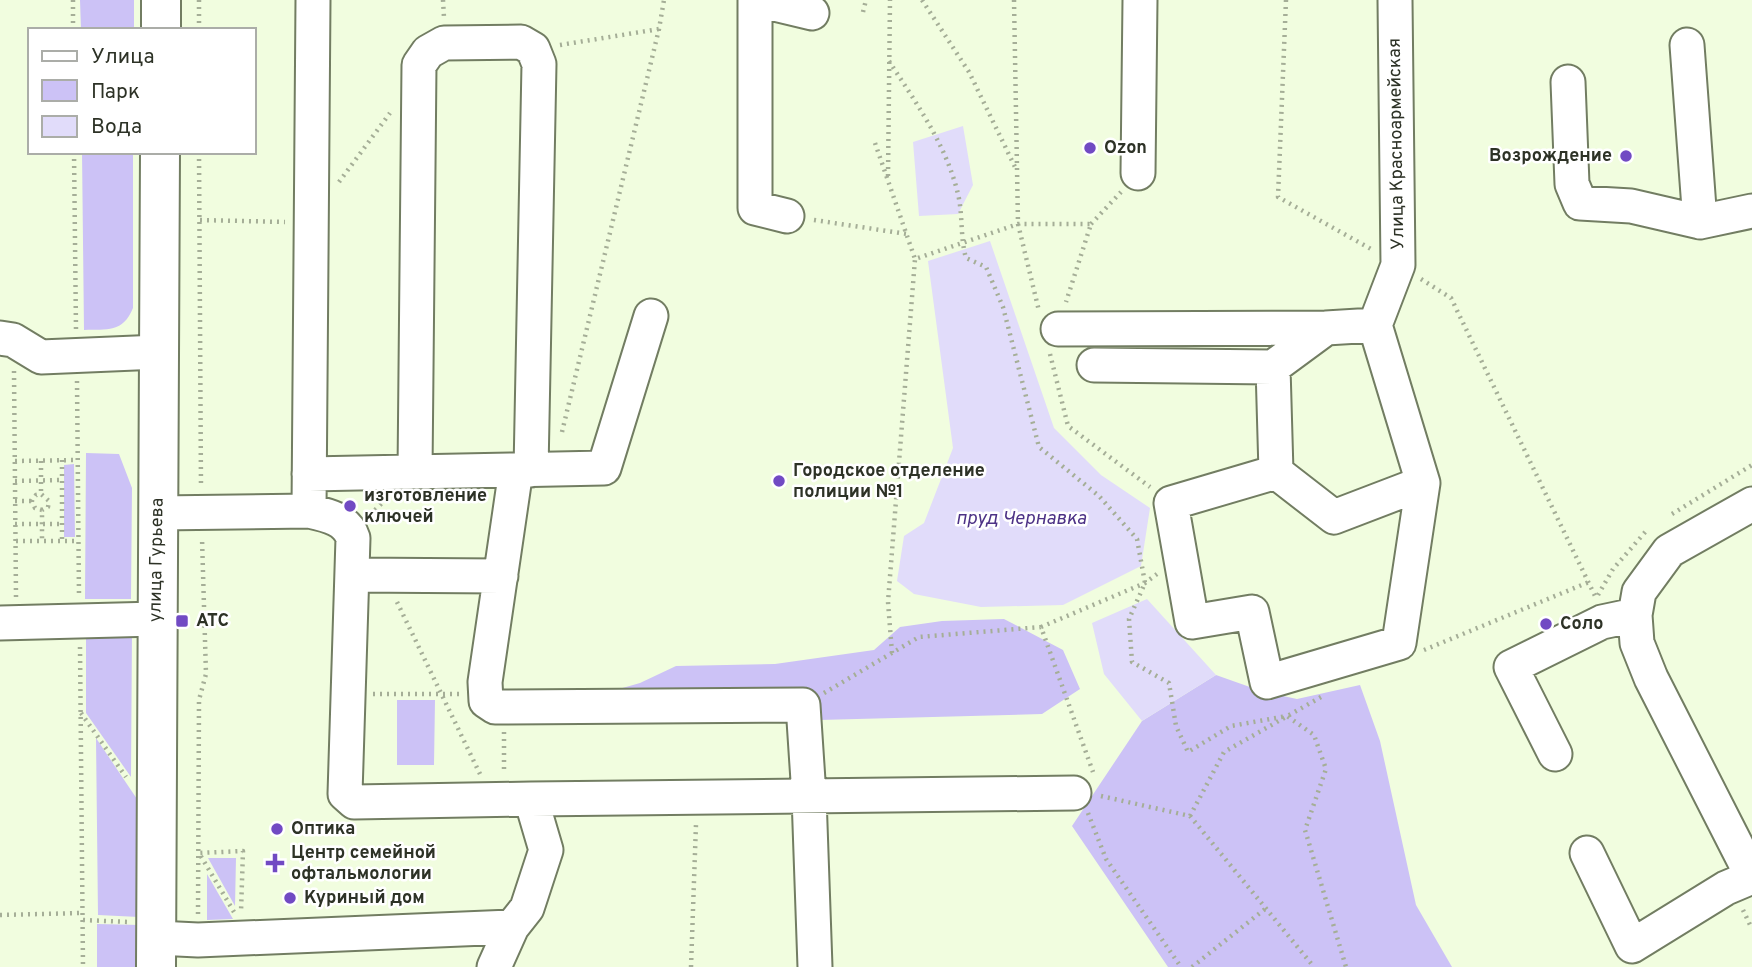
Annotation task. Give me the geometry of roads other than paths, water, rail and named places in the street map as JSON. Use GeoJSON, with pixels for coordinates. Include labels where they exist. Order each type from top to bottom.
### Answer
{"type":"FeatureCollection","features":[{"type":"Feature","properties":{"kind":"main road"},"geometry":{"type":"LineString","coordinates":[[161,28],[162,0]]}},
{"type":"Feature","properties":{"kind":"main road","name":"улица Гурьева"},"geometry":{"type":"LineString","coordinates":[[157,953],[156,620],[160,154]]}},
{"type":"Feature","properties":{"kind":"street"},"geometry":{"type":"LineString","coordinates":[[309,511],[313,0]]}},
{"type":"Feature","properties":{"kind":"street"},"geometry":{"type":"LineString","coordinates":[[787,216],[755,208],[756,0],[812,13]]}},
{"type":"Feature","properties":{"kind":"street"},"geometry":{"type":"LineString","coordinates":[[1138,173],[1140,0]]}},
{"type":"Feature","properties":{"kind":"street","name":"Улица Красноармейская"},"geometry":{"type":"LineString","coordinates":[[1375,325],[1398,265],[1395,0]]}},
{"type":"Feature","properties":{"kind":"street"},"geometry":{"type":"LineString","coordinates":[[415,472],[419,65],[428,52],[444,43],[521,42],[533,49],[539,64],[533,469],[501,576],[494,700],[803,705],[809,796],[814,967]]}},
{"type":"Feature","properties":{"kind":"street"},"geometry":{"type":"LineString","coordinates":[[1687,45],[1700,222]]}},
{"type":"Feature","properties":{"kind":"street"},"geometry":{"type":"LineString","coordinates":[[1569,82],[1572,184],[1580,203],[1631,206],[1700,222],[1752,211]]}},
{"type":"Feature","properties":{"kind":"street"},"geometry":{"type":"LineString","coordinates":[[309,474],[604,468],[651,316]]}},
{"type":"Feature","properties":{"kind":"street"},"geometry":{"type":"LineString","coordinates":[[1049,331],[1375,325],[1423,483],[1399,643],[1267,682],[1252,612],[1192,622],[1171,503],[1276,472]]}},
{"type":"Feature","properties":{"kind":"street"},"geometry":{"type":"LineString","coordinates":[[1094,365],[1273,367],[1326,328]]}},
{"type":"Feature","properties":{"kind":"street"},"geometry":{"type":"LineString","coordinates":[[7,339],[41,357],[159,352]]}},
{"type":"Feature","properties":{"kind":"street"},"geometry":{"type":"LineString","coordinates":[[1273,367],[1276,472]]}},
{"type":"Feature","properties":{"kind":"street"},"geometry":{"type":"LineString","coordinates":[[1276,472],[1334,517],[1423,483]]}},
{"type":"Feature","properties":{"kind":"street"},"geometry":{"type":"LineString","coordinates":[[1587,853],[1632,946],[1726,888],[1752,876],[1651,678],[1637,643],[1635,615],[1639,592],[1669,551],[1752,504]]}},
{"type":"Feature","properties":{"kind":"street"},"geometry":{"type":"LineString","coordinates":[[158,513],[309,511],[333,516],[350,529],[368,575],[348,694],[345,794],[354,802],[1086,794]]}},
{"type":"Feature","properties":{"kind":"street"},"geometry":{"type":"LineString","coordinates":[[368,575],[501,576]]}},
{"type":"Feature","properties":{"kind":"street"},"geometry":{"type":"LineString","coordinates":[[1555,754],[1511,667],[1602,622],[1635,615]]}},
{"type":"Feature","properties":{"kind":"street"},"geometry":{"type":"LineString","coordinates":[[8,623],[156,620]]}},
{"type":"Feature","properties":{"kind":"street"},"geometry":{"type":"LineString","coordinates":[[494,967],[512,926],[527,908],[546,850],[512,799]]}},
{"type":"Feature","properties":{"kind":"street"},"geometry":{"type":"LineString","coordinates":[[157,953],[198,940],[512,926]]}},
{"type":"Feature","properties":{"kind":"water"},"geometry":{"type":"Polygon","coordinates":[[[963,126],[973,185],[958,214],[919,216],[913,142],[963,126]]]}},
{"type":"Feature","properties":{"kind":"water","name":"пруд Чернавка"},"geometry":{"type":"Polygon","coordinates":[[[990,241],[1054,428],[1101,475],[1150,508],[1141,566],[1063,605],[981,607],[914,594],[897,581],[904,536],[924,523],[953,448],[928,261],[990,241]]]}},
{"type":"Feature","properties":{"kind":"water"},"geometry":{"type":"Polygon","coordinates":[[[1147,599],[1216,675],[1142,721],[1104,674],[1092,623],[1147,599]]]}},
{"type":"Feature","properties":{"kind":"place","name":"Ozon"},"geometry":{"type":"Point","coordinates":[1090,148]}},
{"type":"Feature","properties":{"kind":"place","name":"Возрождение"},"geometry":{"type":"Point","coordinates":[1626,156]}},
{"type":"Feature","properties":{"kind":"place","name":"Городское отделение полиции №1"},"geometry":{"type":"Point","coordinates":[779,481]}},
{"type":"Feature","properties":{"kind":"place","name":"изготовление ключей"},"geometry":{"type":"Point","coordinates":[350,506]}},
{"type":"Feature","properties":{"kind":"place","name":"АТС"},"geometry":{"type":"Point","coordinates":[182,621]}},
{"type":"Feature","properties":{"kind":"place","name":"Соло"},"geometry":{"type":"Point","coordinates":[1546,624]}},
{"type":"Feature","properties":{"kind":"place","name":"Оптика"},"geometry":{"type":"Point","coordinates":[277,829]}},
{"type":"Feature","properties":{"kind":"place","name":"Центр семейной офтальмологии"},"geometry":{"type":"Point","coordinates":[275,863]}},
{"type":"Feature","properties":{"kind":"place","name":"Куриный дом"},"geometry":{"type":"Point","coordinates":[290,898]}}]}
